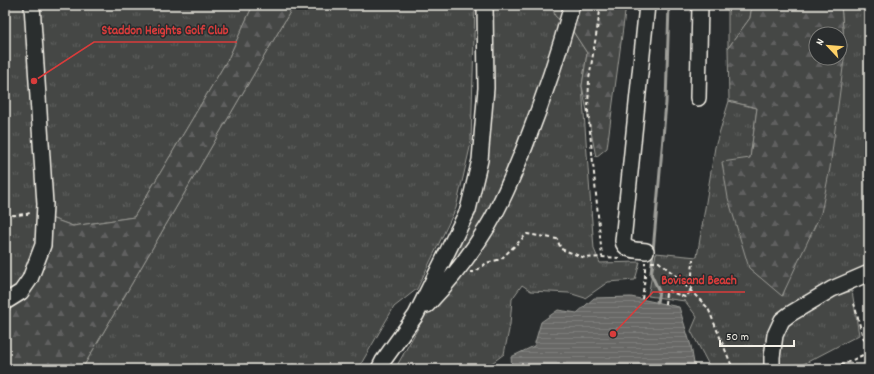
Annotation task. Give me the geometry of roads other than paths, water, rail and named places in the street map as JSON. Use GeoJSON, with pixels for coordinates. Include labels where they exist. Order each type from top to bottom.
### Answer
{"type":"FeatureCollection","features":[{"type":"Feature","properties":{"kind":"street"},"geometry":{"type":"LineString","coordinates":[[5,302],[21,292],[30,279],[44,244],[45,207],[32,5]]}},
{"type":"Feature","properties":{"kind":"street"},"geometry":{"type":"LineString","coordinates":[[379,369],[416,315],[468,210],[480,160],[486,88],[485,5]]}},
{"type":"Feature","properties":{"kind":"street"},"geometry":{"type":"LineString","coordinates":[[416,315],[437,294],[463,263],[488,226],[512,179],[538,115],[572,5]]}},
{"type":"Feature","properties":{"kind":"street"},"geometry":{"type":"LineString","coordinates":[[647,5],[623,240],[626,247],[649,258]]}},
{"type":"Feature","properties":{"kind":"street"},"geometry":{"type":"LineString","coordinates":[[698,98],[700,5]]}},
{"type":"Feature","properties":{"kind":"street"},"geometry":{"type":"LineString","coordinates":[[772,369],[775,335],[782,320],[832,289],[869,273]]}},
{"type":"Feature","properties":{"kind":"waterway"},"geometry":{"type":"LineString","coordinates":[[657,302],[659,291],[651,274],[666,103],[669,5]]}},
{"type":"Feature","properties":{"kind":"place","name":"Staddon Heights Golf Club"},"geometry":{"type":"Point","coordinates":[34,81]}},
{"type":"Feature","properties":{"kind":"place","name":"Bovisand Beach"},"geometry":{"type":"Point","coordinates":[613,334]}}]}
